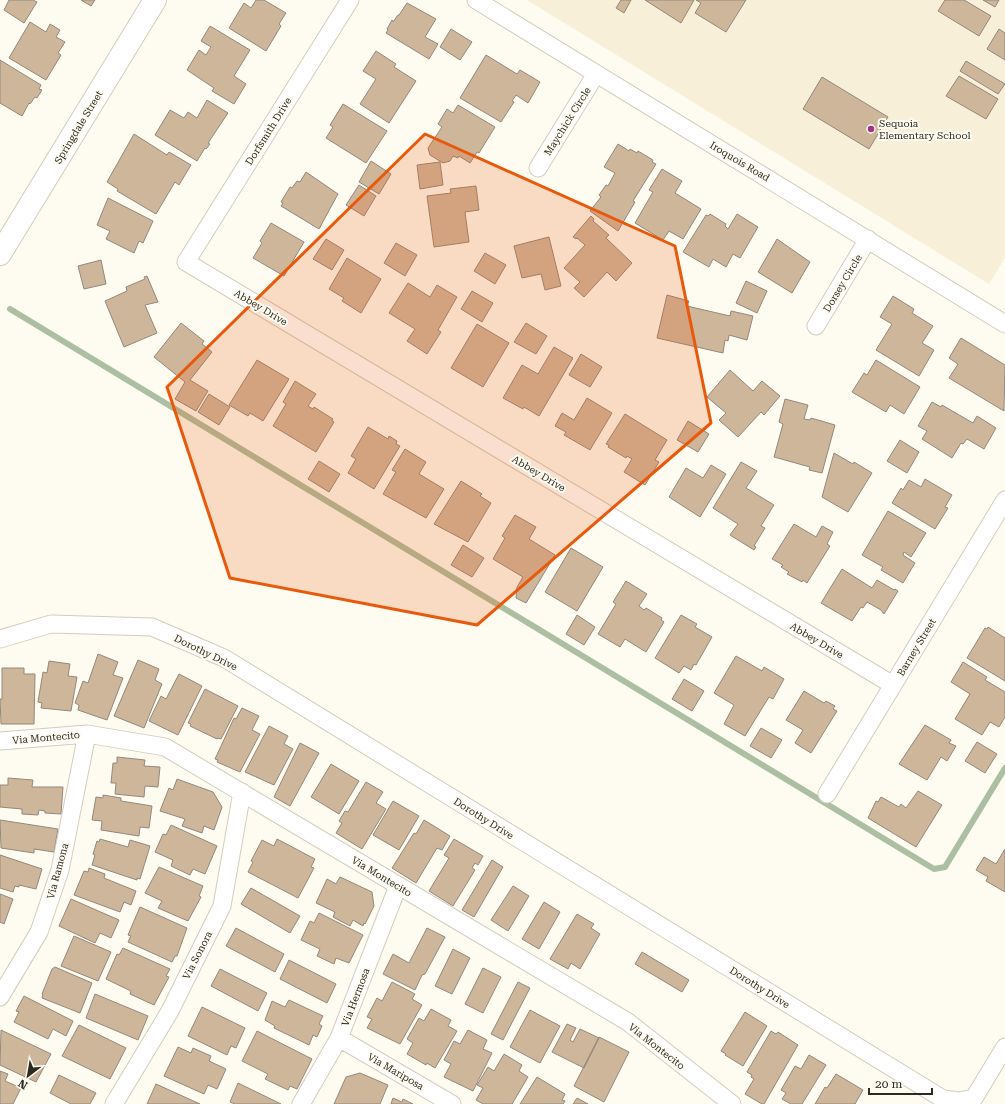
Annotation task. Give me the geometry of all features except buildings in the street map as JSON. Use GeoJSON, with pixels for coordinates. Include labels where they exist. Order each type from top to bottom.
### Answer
{"type":"FeatureCollection","features":[{"type":"Feature","properties":{"kind":"main road","name":"Springdale Street"},"geometry":{"type":"LineString","coordinates":[[0,254],[156,0]]}},
{"type":"Feature","properties":{"kind":"street","name":"Dorfsmith Drive"},"geometry":{"type":"LineString","coordinates":[[186,262],[350,0]]}},
{"type":"Feature","properties":{"kind":"street","name":"Iroquois Road"},"geometry":{"type":"LineString","coordinates":[[476,0],[1005,324]]}},
{"type":"Feature","properties":{"kind":"street","name":"Maychick Circle"},"geometry":{"type":"LineString","coordinates":[[538,168],[596,74]]}},
{"type":"Feature","properties":{"kind":"street","name":"Dorsey Circle"},"geometry":{"type":"LineString","coordinates":[[816,326],[868,239]]}},
{"type":"Feature","properties":{"kind":"street","name":"Abbey Drive"},"geometry":{"type":"LineString","coordinates":[[186,262],[893,685]]}},
{"type":"Feature","properties":{"kind":"street","name":"Barney Street"},"geometry":{"type":"LineString","coordinates":[[827,794],[1005,500]]}},
{"type":"Feature","properties":{"kind":"street","name":"Dorothy Drive"},"geometry":{"type":"LineString","coordinates":[[0,639],[51,624],[152,627],[224,658],[943,1099],[959,1101],[974,1098],[1005,1047]]}},
{"type":"Feature","properties":{"kind":"street","name":"Via Montecito"},"geometry":{"type":"LineString","coordinates":[[0,741],[87,734],[165,747],[628,1022],[732,1104]]}},
{"type":"Feature","properties":{"kind":"street","name":"Via Ramona"},"geometry":{"type":"LineString","coordinates":[[0,997],[39,932],[58,877],[87,734]]}},
{"type":"Feature","properties":{"kind":"street","name":"Via Sonora"},"geometry":{"type":"LineString","coordinates":[[114,1104],[170,1011],[222,906],[242,792]]}},
{"type":"Feature","properties":{"kind":"street","name":"Via Hermosa"},"geometry":{"type":"LineString","coordinates":[[301,1104],[339,1038],[398,886]]}},
{"type":"Feature","properties":{"kind":"street","name":"Via Mariposa"},"geometry":{"type":"LineString","coordinates":[[339,1038],[452,1104]]}},
{"type":"Feature","properties":{"kind":"highlighted area"},"geometry":{"type":"Polygon","coordinates":[[[425,134],[675,246],[711,423],[477,625],[230,578],[167,387],[425,134]]]}},
{"type":"Feature","properties":{"kind":"shaded area","name":"Sequoia Elementary School"},"geometry":{"type":"Polygon","coordinates":[[[527,0],[1005,0],[1005,258],[989,284],[527,0]]]}},
{"type":"Feature","properties":{"kind":"waterway"},"geometry":{"type":"LineString","coordinates":[[10,309],[934,869],[945,867],[1005,768]]}},
{"type":"Feature","properties":{"kind":"place","name":"Sequoia Elementary School"},"geometry":{"type":"Point","coordinates":[871,129]}}]}
